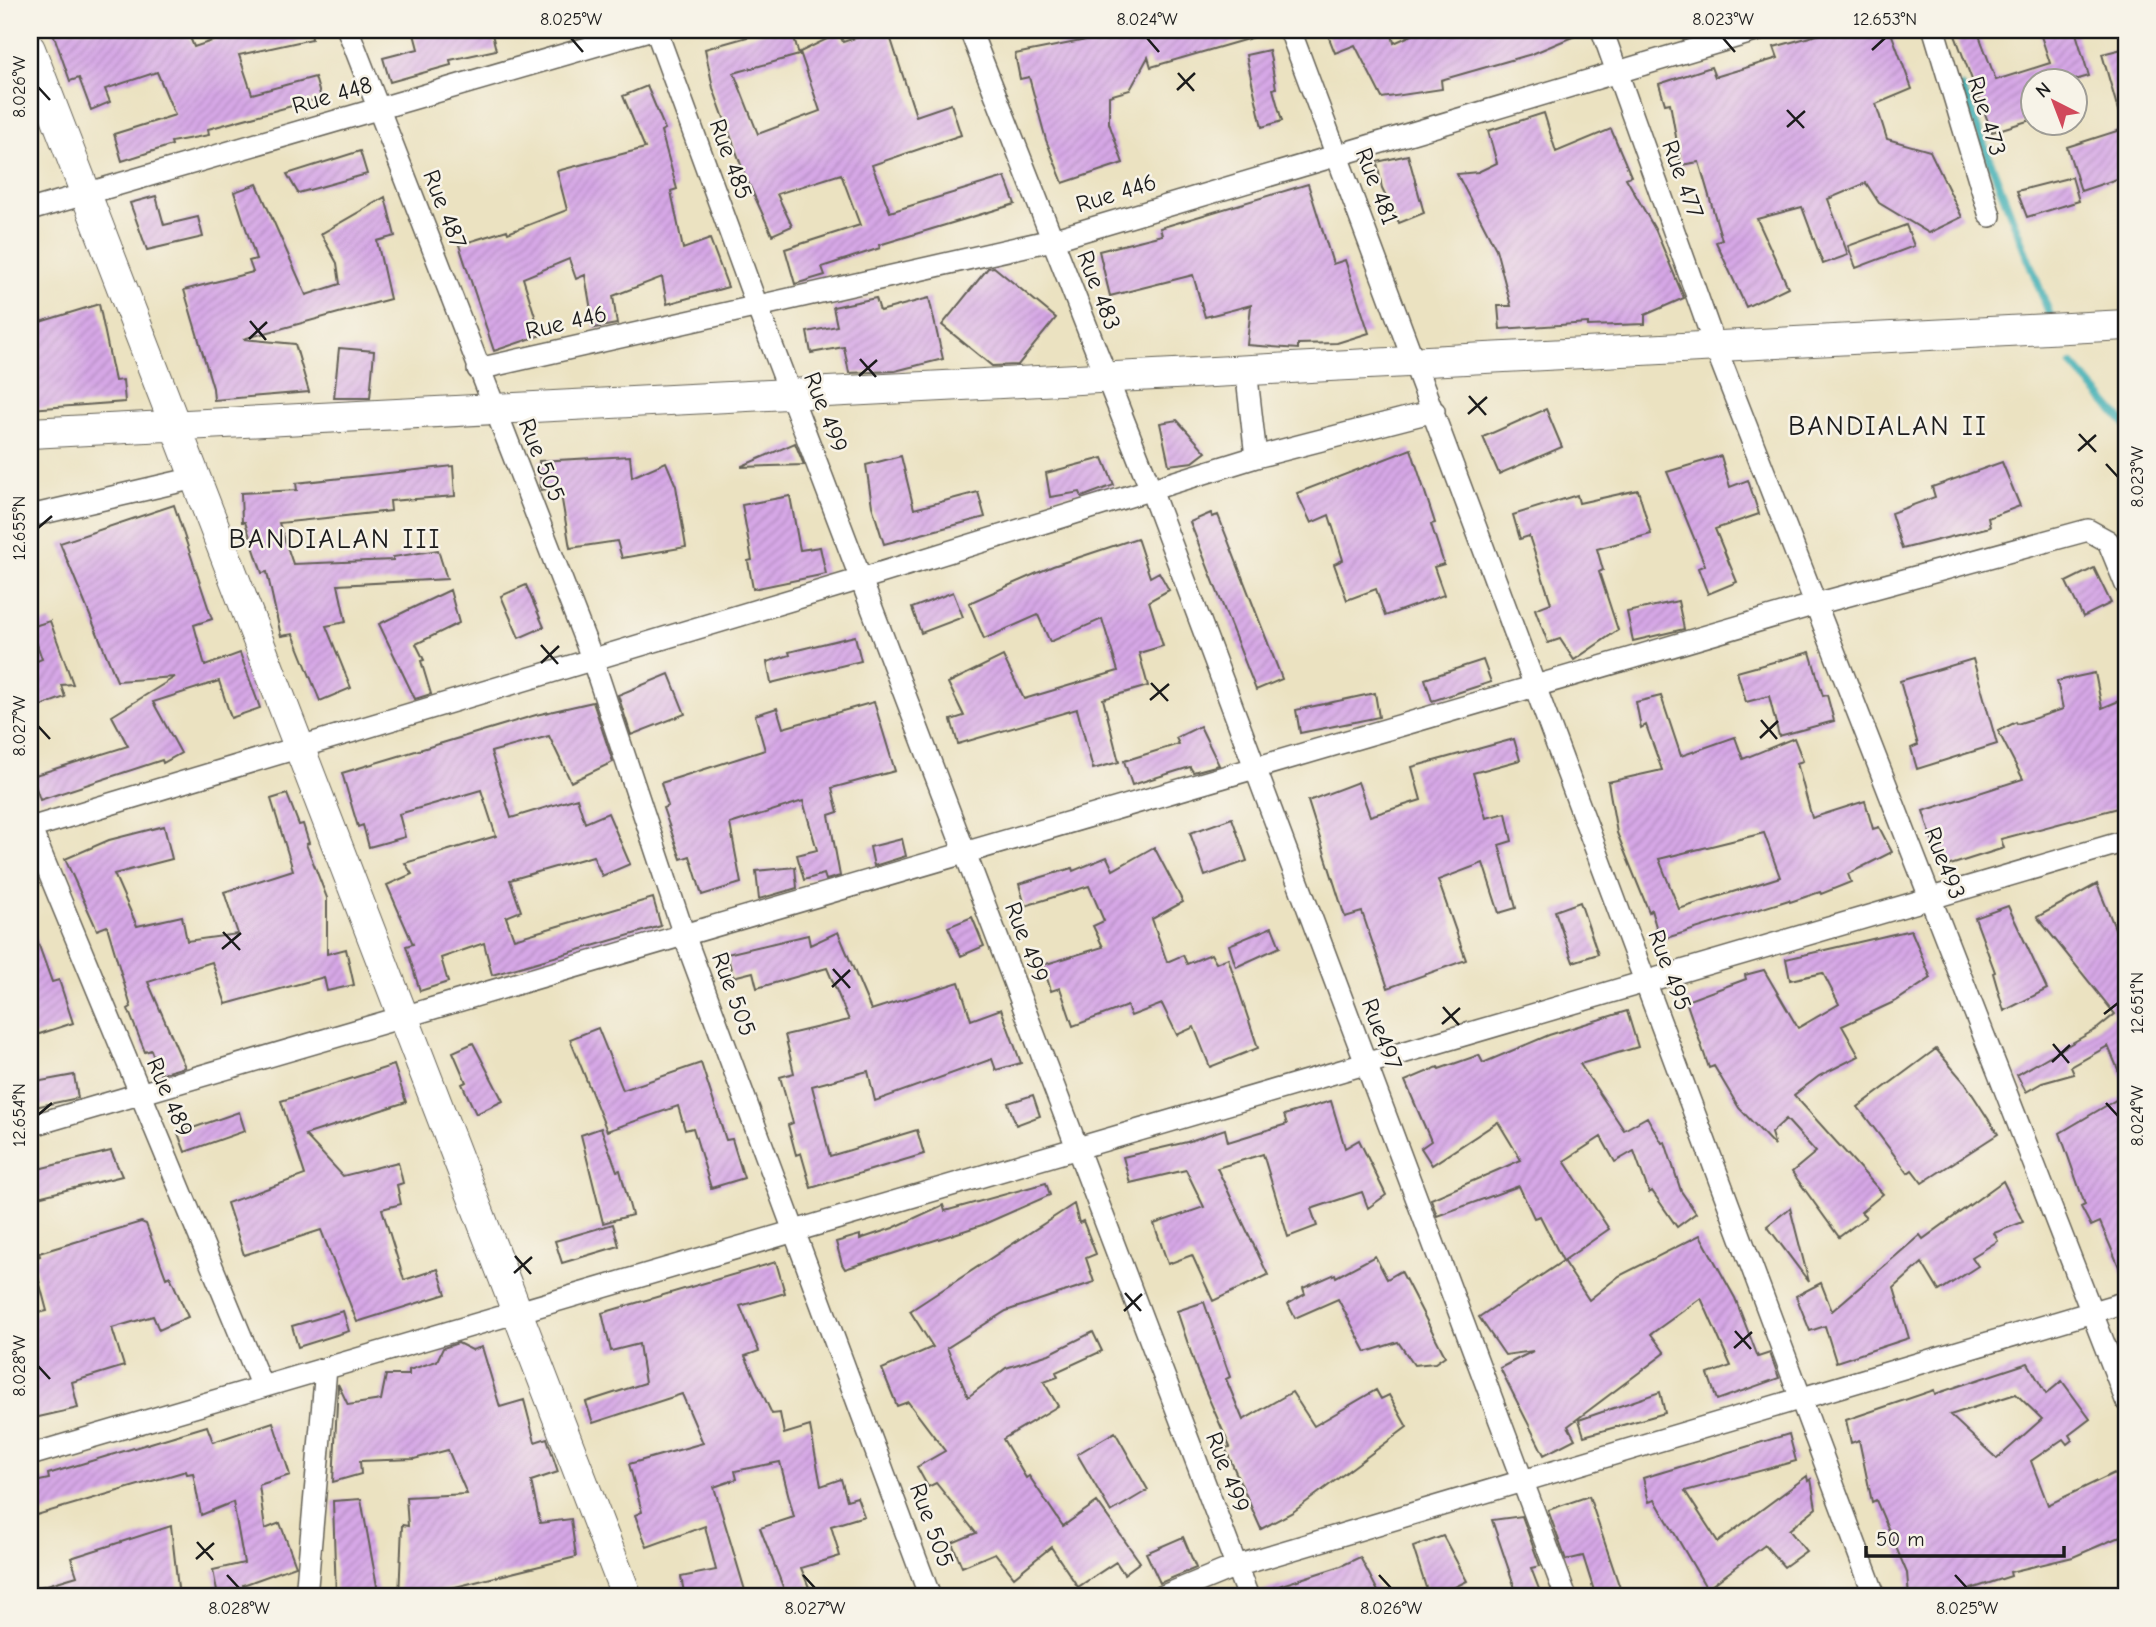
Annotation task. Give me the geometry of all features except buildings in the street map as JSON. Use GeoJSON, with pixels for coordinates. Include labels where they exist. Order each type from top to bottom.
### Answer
{"type":"FeatureCollection","features":[{"type":"Feature","properties":{"kind":"street","name":"Rue 487"},"geometry":{"type":"LineString","coordinates":[[348,30],[493,408]]}},
{"type":"Feature","properties":{"kind":"street","name":"Rue 448"},"geometry":{"type":"LineString","coordinates":[[30,210],[649,30]]}},
{"type":"Feature","properties":{"kind":"street","name":"Rue 485"},"geometry":{"type":"LineString","coordinates":[[656,30],[757,306]]}},
{"type":"Feature","properties":{"kind":"street","name":"Rue 483"},"geometry":{"type":"LineString","coordinates":[[970,30],[1151,490]]}},
{"type":"Feature","properties":{"kind":"street","name":"Rue 481"},"geometry":{"type":"LineString","coordinates":[[1290,30],[1416,361]]}},
{"type":"Feature","properties":{"kind":"street","name":"Rue 477"},"geometry":{"type":"LineString","coordinates":[[1602,30],[1715,345]]}},
{"type":"Feature","properties":{"kind":"street","name":"Rue 446"},"geometry":{"type":"LineString","coordinates":[[478,369],[1052,240],[1759,30]]}},
{"type":"Feature","properties":{"kind":"street","name":"Rue 473"},"geometry":{"type":"LineString","coordinates":[[1934,30],[1990,216]]}},
{"type":"Feature","properties":{"kind":"street"},"geometry":{"type":"LineString","coordinates":[[30,49],[627,1597]]}},
{"type":"Feature","properties":{"kind":"street","name":"Rue 499"},"geometry":{"type":"LineString","coordinates":[[757,306],[1248,1597]]}},
{"type":"Feature","properties":{"kind":"street"},"geometry":{"type":"LineString","coordinates":[[30,433],[1105,375],[2126,325]]}},
{"type":"Feature","properties":{"kind":"street","name":"Rue493"},"geometry":{"type":"LineString","coordinates":[[1715,345],[2126,1400]]}},
{"type":"Feature","properties":{"kind":"street","name":"Rue 495"},"geometry":{"type":"LineString","coordinates":[[1416,361],[1875,1597]]}},
{"type":"Feature","properties":{"kind":"street"},"geometry":{"type":"LineString","coordinates":[[1246,369],[1256,457]]}},
{"type":"Feature","properties":{"kind":"street","name":"Rue 505"},"geometry":{"type":"LineString","coordinates":[[493,408],[592,658],[684,935],[930,1597]]}},
{"type":"Feature","properties":{"kind":"street"},"geometry":{"type":"LineString","coordinates":[[30,828],[861,579],[1256,457],[1434,411]]}},
{"type":"Feature","properties":{"kind":"street"},"geometry":{"type":"LineString","coordinates":[[30,516],[195,478]]}},
{"type":"Feature","properties":{"kind":"street","name":"Rue497"},"geometry":{"type":"LineString","coordinates":[[1151,490],[1566,1597]]}},
{"type":"Feature","properties":{"kind":"street"},"geometry":{"type":"LineString","coordinates":[[30,1126],[1536,685],[1816,604],[2088,530],[2108,541],[2126,585]]}},
{"type":"Feature","properties":{"kind":"street","name":"Rue 489"},"geometry":{"type":"LineString","coordinates":[[30,828],[262,1387]]}},
{"type":"Feature","properties":{"kind":"street"},"geometry":{"type":"LineString","coordinates":[[30,1455],[2126,841]]}},
{"type":"Feature","properties":{"kind":"street"},"geometry":{"type":"LineString","coordinates":[[1161,1597],[1236,1566],[1800,1396],[2126,1302]]}},
{"type":"Feature","properties":{"kind":"street"},"geometry":{"type":"LineString","coordinates":[[306,1597],[326,1368]]}},
{"type":"Feature","properties":{"kind":"waterway"},"geometry":{"type":"LineString","coordinates":[[1962,88],[2051,318]]}},
{"type":"Feature","properties":{"kind":"waterway"},"geometry":{"type":"LineString","coordinates":[[2072,364],[2126,425]]}},
{"type":"Feature","properties":{"kind":"district","name":"BANDIALAN II"},"geometry":{"type":"Point","coordinates":[1888,426]}},
{"type":"Feature","properties":{"kind":"district","name":"BANDIALAN III"},"geometry":{"type":"Point","coordinates":[335,539]}}]}
